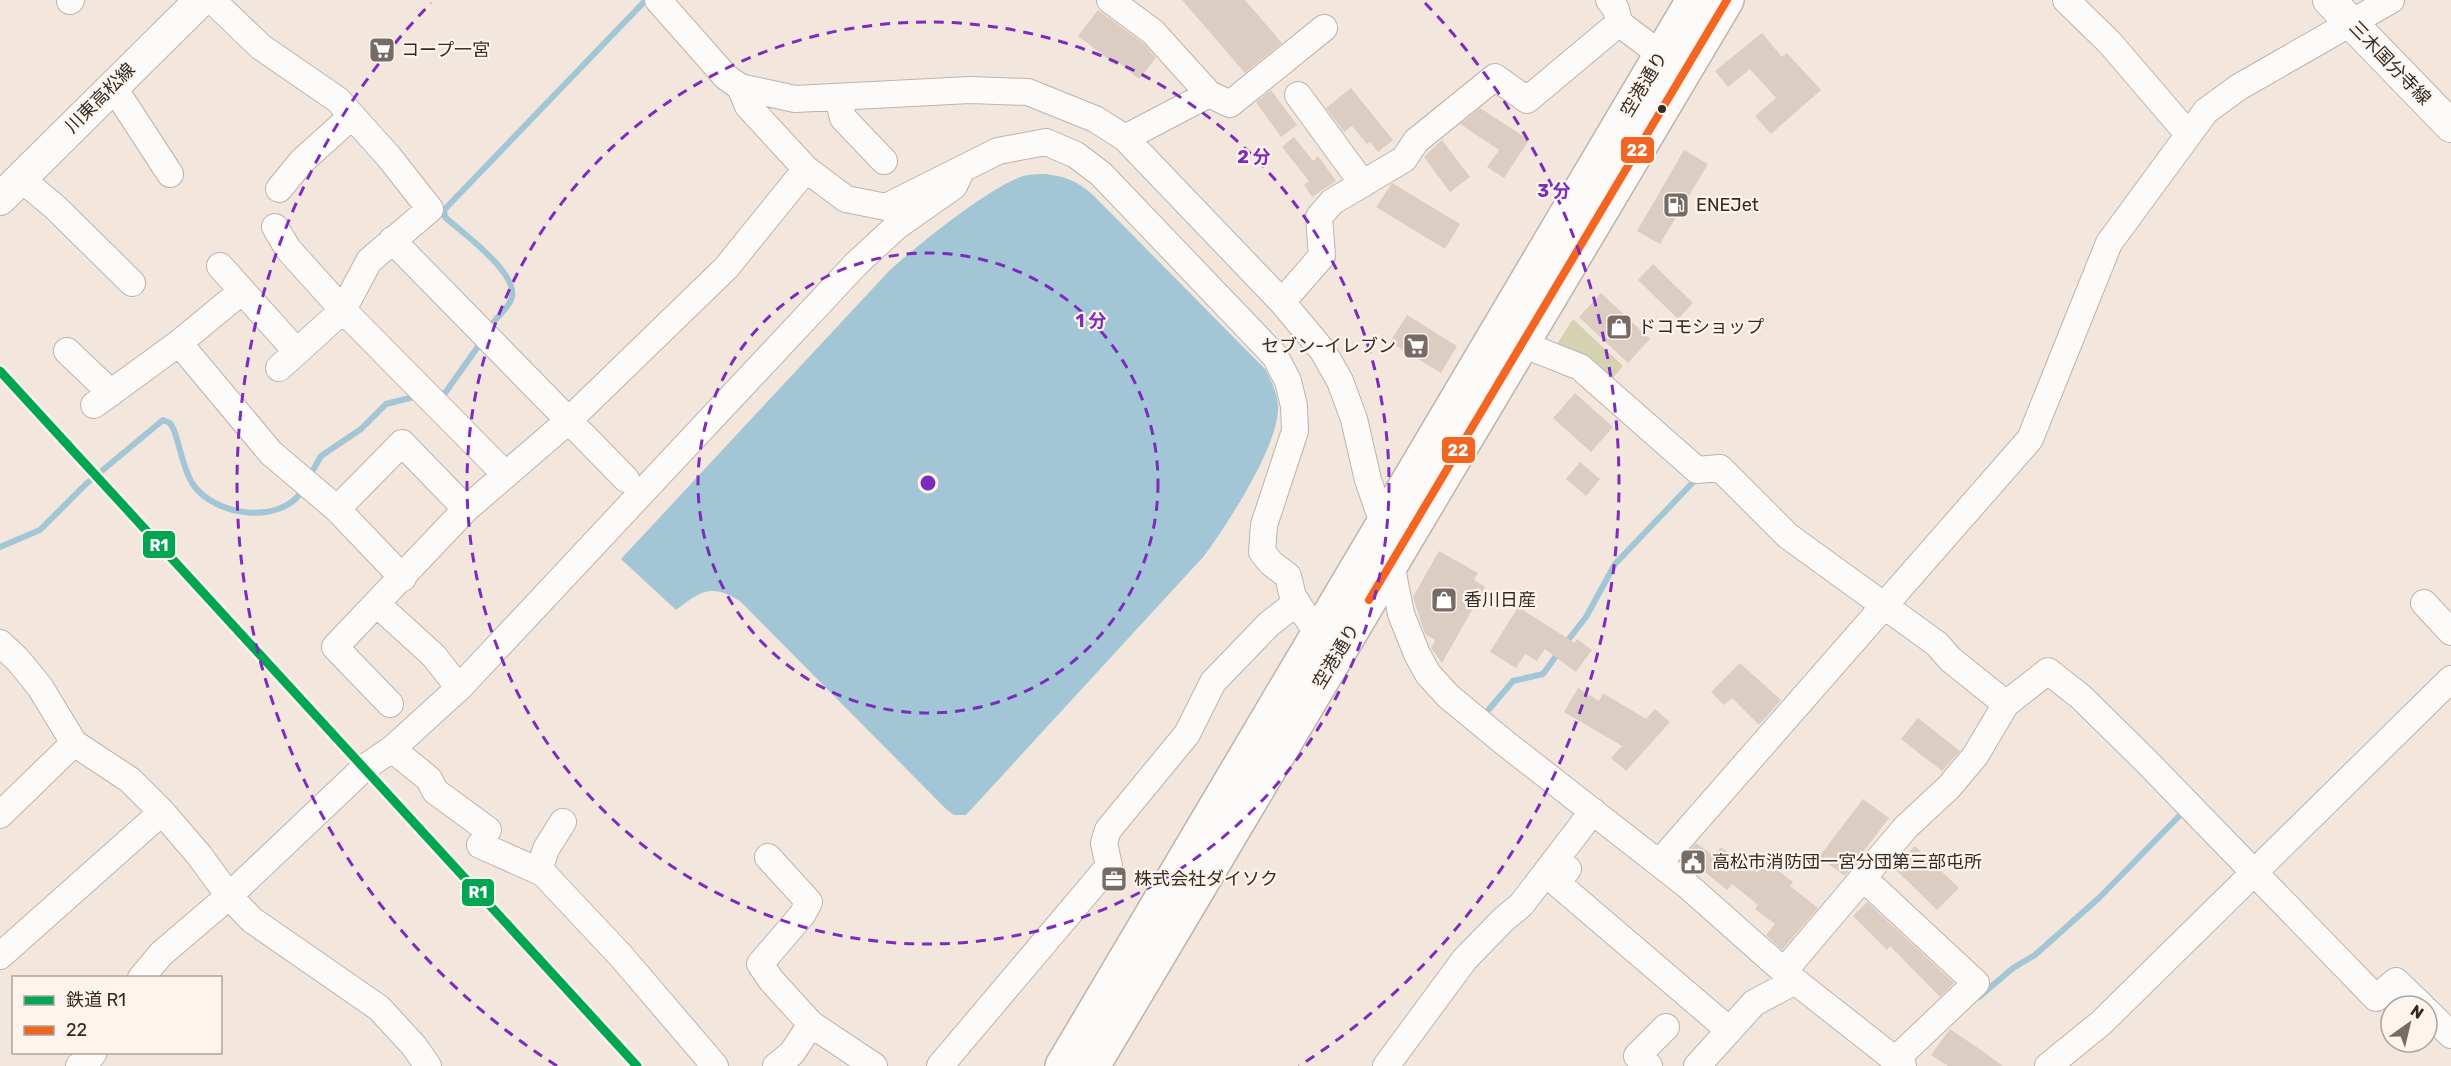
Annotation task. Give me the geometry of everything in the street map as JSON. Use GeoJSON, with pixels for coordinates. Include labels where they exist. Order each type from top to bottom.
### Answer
{"type":"FeatureCollection","features":[{"type":"Feature","properties":{"kind":"highway","name":"空港通り"},"geometry":{"type":"LineString","coordinates":[[1062,1066],[1101,1026],[1330,640],[1383,523],[1693,0]]}},
{"type":"Feature","properties":{"kind":"highway","name":"空港通り"},"geometry":{"type":"LineString","coordinates":[[1330,640],[1391,564],[1727,0]]}},
{"type":"Feature","properties":{"kind":"highway"},"geometry":{"type":"LineString","coordinates":[[1045,1066],[1295,651],[1330,640],[1347,677],[1117,1066]]}},
{"type":"Feature","properties":{"kind":"highway","name":"空港通り"},"geometry":{"type":"LineString","coordinates":[[1093,1066],[1101,1026]]}},
{"type":"Feature","properties":{"kind":"main road","name":"川東高松線"},"geometry":{"type":"LineString","coordinates":[[10,188],[112,85],[203,0]]}},
{"type":"Feature","properties":{"kind":"main road","name":"三木国分寺線"},"geometry":{"type":"LineString","coordinates":[[2329,0],[2451,126]]}},
{"type":"Feature","properties":{"kind":"street"},"geometry":{"type":"LineString","coordinates":[[203,0],[261,47],[338,100],[430,209],[369,261],[343,310],[288,360],[242,291],[220,266]]}},
{"type":"Feature","properties":{"kind":"street"},"geometry":{"type":"LineString","coordinates":[[658,0],[726,77],[740,87],[795,99],[970,90],[1028,92],[1095,119],[1125,138],[1282,302],[1323,351],[1340,381],[1354,419],[1368,480],[1383,523],[1401,614],[1417,654],[1428,674],[1448,696],[1472,716],[1659,863],[1790,976],[1899,1063],[1976,983],[1875,889]]}},
{"type":"Feature","properties":{"kind":"street"},"geometry":{"type":"LineString","coordinates":[[1110,0],[1153,32],[1209,94],[1230,104],[1324,28]]}},
{"type":"Feature","properties":{"kind":"street"},"geometry":{"type":"LineString","coordinates":[[1609,0],[1616,9],[1619,23],[1661,55]]}},
{"type":"Feature","properties":{"kind":"street"},"geometry":{"type":"LineString","coordinates":[[2066,0],[2110,43],[2188,134]]}},
{"type":"Feature","properties":{"kind":"street"},"geometry":{"type":"LineString","coordinates":[[1659,863],[2030,439],[2109,243],[2206,111],[2239,87],[2391,0]]}},
{"type":"Feature","properties":{"kind":"street"},"geometry":{"type":"LineString","coordinates":[[1282,302],[1322,256],[1319,217],[1332,202],[1404,159],[1416,141],[1495,77],[1527,100],[1619,23]]}},
{"type":"Feature","properties":{"kind":"street"},"geometry":{"type":"LineString","coordinates":[[112,85],[170,174]]}},
{"type":"Feature","properties":{"kind":"street"},"geometry":{"type":"LineString","coordinates":[[740,87],[748,106],[807,169],[846,199],[886,207],[998,152],[1022,145],[1046,142],[1076,156],[1101,174],[1275,357],[1288,381],[1294,406],[1294,431],[1264,525],[1262,552],[1271,563],[1288,576],[1297,602],[1330,640]]}},
{"type":"Feature","properties":{"kind":"street"},"geometry":{"type":"LineString","coordinates":[[1125,138],[1209,94]]}},
{"type":"Feature","properties":{"kind":"street"},"geometry":{"type":"LineString","coordinates":[[1298,95],[1363,184]]}},
{"type":"Feature","properties":{"kind":"street"},"geometry":{"type":"LineString","coordinates":[[838,97],[843,118],[884,161]]}},
{"type":"Feature","properties":{"kind":"street"},"geometry":{"type":"LineString","coordinates":[[279,189],[302,161],[352,116]]}},
{"type":"Feature","properties":{"kind":"street"},"geometry":{"type":"LineString","coordinates":[[390,704],[335,647],[378,605],[466,509],[567,422],[726,268],[807,169]]}},
{"type":"Feature","properties":{"kind":"street"},"geometry":{"type":"LineString","coordinates":[[143,976],[161,954],[229,896],[364,768],[392,748],[459,688],[857,264],[897,226],[954,186],[961,171]]}},
{"type":"Feature","properties":{"kind":"street"},"geometry":{"type":"LineString","coordinates":[[10,188],[55,207],[132,283]]}},
{"type":"Feature","properties":{"kind":"street"},"geometry":{"type":"LineString","coordinates":[[275,227],[288,249],[343,310],[506,475]]}},
{"type":"Feature","properties":{"kind":"street"},"geometry":{"type":"LineString","coordinates":[[392,240],[567,422],[626,479]]}},
{"type":"Feature","properties":{"kind":"street"},"geometry":{"type":"LineString","coordinates":[[67,351],[102,399],[179,343],[242,291]]}},
{"type":"Feature","properties":{"kind":"street"},"geometry":{"type":"LineString","coordinates":[[179,343],[272,453],[337,510],[403,578]]}},
{"type":"Feature","properties":{"kind":"street"},"geometry":{"type":"LineString","coordinates":[[1522,344],[1580,367],[1697,470],[1720,468],[1788,536],[1868,592],[1883,608],[1937,644],[1950,659],[2006,705]]}},
{"type":"Feature","properties":{"kind":"street"},"geometry":{"type":"LineString","coordinates":[[337,510],[402,443],[466,509]]}},
{"type":"Feature","properties":{"kind":"street"},"geometry":{"type":"LineString","coordinates":[[940,1066],[1109,866],[1104,843],[1108,830],[1187,734],[1214,682],[1269,624],[1297,602]]}},
{"type":"Feature","properties":{"kind":"street"},"geometry":{"type":"LineString","coordinates":[[2424,603],[2451,632]]}},
{"type":"Feature","properties":{"kind":"street"},"geometry":{"type":"LineString","coordinates":[[378,605],[435,657],[459,688]]}},
{"type":"Feature","properties":{"kind":"street"},"geometry":{"type":"LineString","coordinates":[[0,643],[18,660],[40,687],[74,743],[130,780],[162,812],[199,855],[229,896],[252,920],[379,1008],[414,1046],[428,1066]]}},
{"type":"Feature","properties":{"kind":"street"},"geometry":{"type":"LineString","coordinates":[[1697,1066],[1754,1002],[1790,976],[1906,828],[1949,787],[1975,756],[2006,705],[2048,671],[2080,697],[2148,762],[2376,999],[2379,996]]}},
{"type":"Feature","properties":{"kind":"street"},"geometry":{"type":"LineString","coordinates":[[2048,1066],[2101,1023],[2451,680]]}},
{"type":"Feature","properties":{"kind":"street"},"geometry":{"type":"LineString","coordinates":[[0,815],[74,743]]}},
{"type":"Feature","properties":{"kind":"street"},"geometry":{"type":"LineString","coordinates":[[392,748],[429,779],[435,791],[484,838],[539,870],[621,956],[715,1066]]}},
{"type":"Feature","properties":{"kind":"street"},"geometry":{"type":"LineString","coordinates":[[1386,1066],[1465,959],[1521,905],[1593,811]]}},
{"type":"Feature","properties":{"kind":"street"},"geometry":{"type":"LineString","coordinates":[[0,956],[162,812]]}},
{"type":"Feature","properties":{"kind":"street"},"geometry":{"type":"LineString","coordinates":[[539,870],[546,849],[562,822]]}},
{"type":"Feature","properties":{"kind":"street"},"geometry":{"type":"LineString","coordinates":[[768,856],[809,902],[802,915],[760,964],[771,980],[811,1024],[874,1066]]}},
{"type":"Feature","properties":{"kind":"street"},"geometry":{"type":"LineString","coordinates":[[1568,869],[1557,883],[1729,1030]]}},
{"type":"Feature","properties":{"kind":"street"},"geometry":{"type":"LineString","coordinates":[[2382,994],[2396,981],[2410,994]]}},
{"type":"Feature","properties":{"kind":"street"},"geometry":{"type":"LineString","coordinates":[[2439,1023],[2451,1035]]}},
{"type":"Feature","properties":{"kind":"street"},"geometry":{"type":"LineString","coordinates":[[776,1066],[792,1053],[811,1024]]}},
{"type":"Feature","properties":{"kind":"street"},"geometry":{"type":"LineString","coordinates":[[1649,1066],[1637,1056],[1666,1028]]}},
{"type":"Feature","properties":{"kind":"street"},"geometry":{"type":"LineString","coordinates":[[79,1066],[86,1063],[93,1054]]}},
{"type":"Feature","properties":{"kind":"shaded area"},"geometry":{"type":"Polygon","coordinates":[[[1573,319],[1623,366],[1607,385],[1555,347],[1573,319]]]}},
{"type":"Feature","properties":{"kind":"water"},"geometry":{"type":"Polygon","coordinates":[[[1045,174],[1070,180],[1092,194],[1266,370],[1277,400],[1277,421],[1271,440],[1251,483],[1204,556],[966,815],[954,815],[740,601],[722,592],[706,592],[692,598],[676,610],[621,559],[889,271],[976,202],[1013,180],[1027,175],[1045,174]]]}},
{"type":"Feature","properties":{"kind":"building"},"geometry":{"type":"Polygon","coordinates":[[[1182,0],[1245,0],[1282,43],[1245,73],[1182,0]]]}},
{"type":"Feature","properties":{"kind":"building"},"geometry":{"type":"Polygon","coordinates":[[[1098,10],[1143,43],[1156,58],[1139,79],[1118,62],[1116,65],[1078,36],[1098,10]]]}},
{"type":"Feature","properties":{"kind":"building"},"geometry":{"type":"Polygon","coordinates":[[[1762,33],[1782,57],[1787,53],[1821,90],[1771,134],[1755,116],[1776,98],[1750,69],[1728,87],[1715,71],[1762,33]]]}},
{"type":"Feature","properties":{"kind":"building"},"geometry":{"type":"Polygon","coordinates":[[[1351,88],[1393,140],[1378,152],[1370,142],[1367,144],[1352,126],[1344,132],[1326,108],[1351,88]]]}},
{"type":"Feature","properties":{"kind":"building"},"geometry":{"type":"Polygon","coordinates":[[[1271,90],[1297,125],[1281,137],[1256,102],[1271,90]]]}},
{"type":"Feature","properties":{"kind":"building"},"geometry":{"type":"Polygon","coordinates":[[[1480,108],[1529,140],[1504,178],[1487,167],[1499,150],[1460,124],[1480,108]]]}},
{"type":"Feature","properties":{"kind":"building"},"geometry":{"type":"Polygon","coordinates":[[[1294,137],[1313,161],[1318,156],[1336,181],[1312,197],[1304,185],[1309,181],[1282,147],[1294,137]]]}},
{"type":"Feature","properties":{"kind":"building"},"geometry":{"type":"Polygon","coordinates":[[[1442,140],[1470,177],[1450,192],[1424,157],[1442,140]]]}},
{"type":"Feature","properties":{"kind":"building"},"geometry":{"type":"Polygon","coordinates":[[[1684,150],[1708,164],[1660,244],[1637,231],[1684,150]]]}},
{"type":"Feature","properties":{"kind":"building"},"geometry":{"type":"Polygon","coordinates":[[[1392,183],[1460,224],[1445,249],[1376,207],[1392,183]]]}},
{"type":"Feature","properties":{"kind":"building"},"geometry":{"type":"Polygon","coordinates":[[[1653,264],[1693,303],[1678,319],[1638,280],[1653,264]]]}},
{"type":"Feature","properties":{"kind":"building"},"geometry":{"type":"Polygon","coordinates":[[[1601,293],[1650,339],[1628,363],[1579,317],[1601,293]]]}},
{"type":"Feature","properties":{"kind":"building"},"geometry":{"type":"Polygon","coordinates":[[[1407,315],[1457,346],[1441,373],[1390,342],[1407,315]]]}},
{"type":"Feature","properties":{"kind":"building"},"geometry":{"type":"Polygon","coordinates":[[[1575,393],[1613,427],[1591,452],[1553,418],[1575,393]]]}},
{"type":"Feature","properties":{"kind":"building"},"geometry":{"type":"Polygon","coordinates":[[[1580,462],[1600,479],[1586,496],[1566,479],[1580,462]]]}},
{"type":"Feature","properties":{"kind":"building"},"geometry":{"type":"Polygon","coordinates":[[[1439,551],[1478,573],[1474,580],[1485,587],[1442,663],[1431,648],[1435,640],[1425,634],[1413,597],[1439,551]]]}},
{"type":"Feature","properties":{"kind":"building"},"geometry":{"type":"Polygon","coordinates":[[[1518,607],[1575,643],[1577,639],[1592,650],[1576,672],[1545,649],[1537,661],[1525,654],[1516,668],[1490,652],[1518,607]]]}},
{"type":"Feature","properties":{"kind":"building"},"geometry":{"type":"Polygon","coordinates":[[[1740,663],[1781,700],[1759,725],[1732,698],[1724,705],[1711,692],[1740,663]]]}},
{"type":"Feature","properties":{"kind":"building"},"geometry":{"type":"Polygon","coordinates":[[[1578,688],[1599,701],[1603,693],[1646,719],[1655,709],[1670,722],[1626,771],[1611,758],[1622,746],[1564,712],[1578,688]]]}},
{"type":"Feature","properties":{"kind":"building"},"geometry":{"type":"Polygon","coordinates":[[[1918,718],[1960,751],[1942,771],[1901,739],[1918,718]]]}},
{"type":"Feature","properties":{"kind":"building"},"geometry":{"type":"Polygon","coordinates":[[[1863,799],[1889,818],[1845,876],[1819,857],[1863,799]]]}},
{"type":"Feature","properties":{"kind":"building"},"geometry":{"type":"Polygon","coordinates":[[[1696,843],[1714,856],[1721,847],[1752,872],[1762,859],[1793,882],[1790,886],[1818,908],[1782,950],[1766,935],[1775,924],[1755,909],[1758,905],[1732,884],[1727,890],[1701,869],[1697,874],[1681,861],[1696,843]]]}},
{"type":"Feature","properties":{"kind":"building"},"geometry":{"type":"Polygon","coordinates":[[[1915,846],[1959,888],[1937,910],[1894,868],[1915,846]]]}},
{"type":"Feature","properties":{"kind":"building"},"geometry":{"type":"Polygon","coordinates":[[[1867,902],[1954,983],[1940,997],[1890,946],[1887,950],[1853,916],[1867,902]]]}},
{"type":"Feature","properties":{"kind":"building"},"geometry":{"type":"Polygon","coordinates":[[[1950,1029],[2003,1066],[1948,1066],[1931,1055],[1950,1029]]]}},
{"type":"Feature","properties":{"kind":"waterway"},"geometry":{"type":"LineString","coordinates":[[488,330],[511,300],[512,290],[508,279],[488,255],[445,217],[444,210],[644,2]]}},
{"type":"Feature","properties":{"kind":"waterway"},"geometry":{"type":"LineString","coordinates":[[434,394],[445,393],[482,341]]}},
{"type":"Feature","properties":{"kind":"waterway"},"geometry":{"type":"LineString","coordinates":[[308,479],[321,456],[361,429],[386,404],[418,396]]}},
{"type":"Feature","properties":{"kind":"waterway"},"geometry":{"type":"LineString","coordinates":[[0,547],[40,530],[86,484],[163,420],[170,423],[174,430],[192,483],[202,495],[216,503],[232,510],[265,512],[281,508],[294,500],[304,488]]}},
{"type":"Feature","properties":{"kind":"waterway"},"geometry":{"type":"LineString","coordinates":[[1565,644],[1586,617],[1615,564],[1698,477]]}},
{"type":"Feature","properties":{"kind":"waterway"},"geometry":{"type":"LineString","coordinates":[[1485,714],[1513,681],[1543,674],[1559,652]]}},
{"type":"Feature","properties":{"kind":"waterway"},"geometry":{"type":"LineString","coordinates":[[1979,997],[2013,968],[2035,955],[2100,897],[2184,811]]}},
{"type":"Feature","properties":{"kind":"rail line","name":"R1"},"geometry":{"type":"LineString","coordinates":[[0,371],[637,1066]]}},
{"type":"Feature","properties":{"kind":"transit line","name":"22"},"geometry":{"type":"LineString","coordinates":[[1369,600],[1727,0]]}},
{"type":"Feature","properties":{"kind":"place","name":"コープ一宮"},"geometry":{"type":"Point","coordinates":[382,50]}},
{"type":"Feature","properties":{"kind":"place","name":"ENEJet"},"geometry":{"type":"Point","coordinates":[1676,205]}},
{"type":"Feature","properties":{"kind":"place","name":"ドコモショップ"},"geometry":{"type":"Point","coordinates":[1619,327]}},
{"type":"Feature","properties":{"kind":"place","name":"セブン-イレブン"},"geometry":{"type":"Point","coordinates":[1416,346]}},
{"type":"Feature","properties":{"kind":"place","name":"香川日産"},"geometry":{"type":"Point","coordinates":[1444,600]}},
{"type":"Feature","properties":{"kind":"place","name":"高松市消防団一宮分団第三部屯所"},"geometry":{"type":"Point","coordinates":[1693,862]}},
{"type":"Feature","properties":{"kind":"place","name":"株式会社ダイソク"},"geometry":{"type":"Point","coordinates":[1114,879]}}]}
